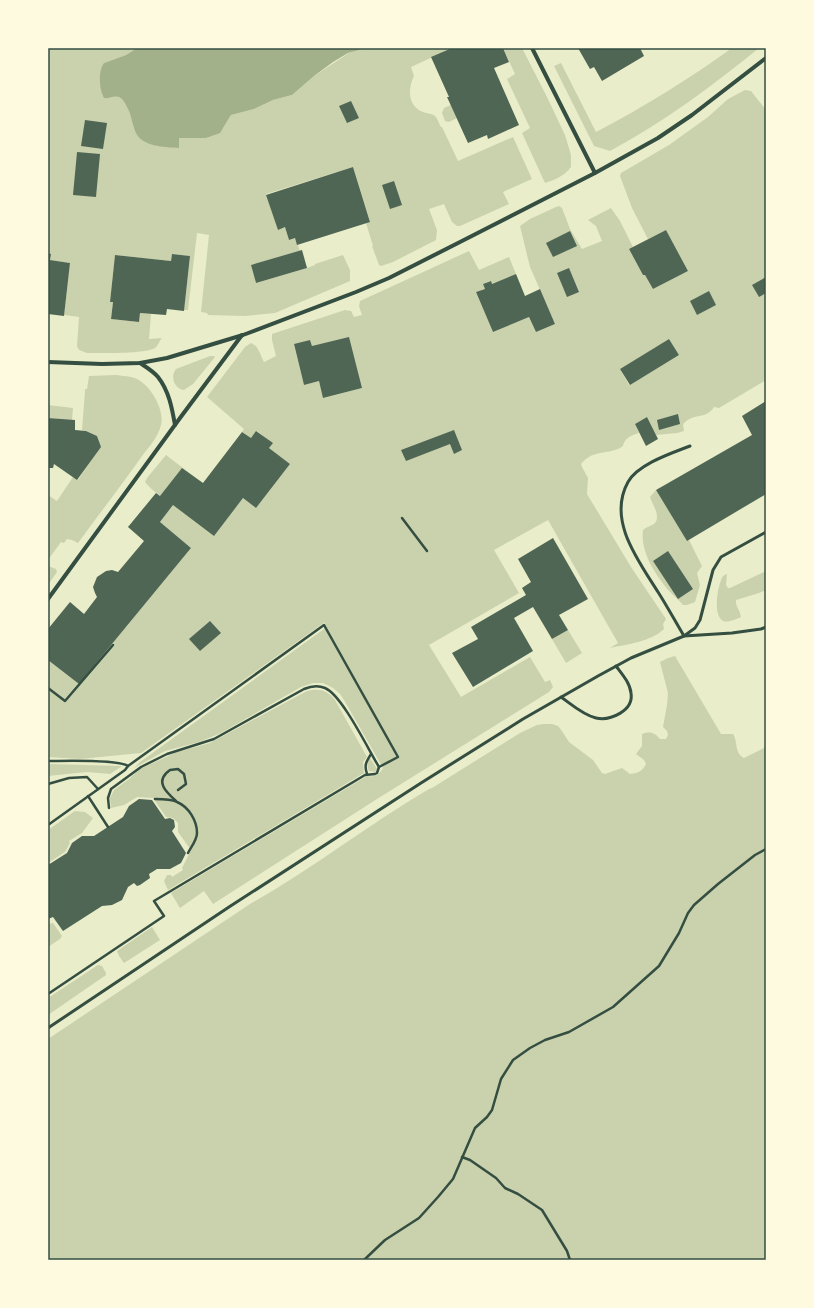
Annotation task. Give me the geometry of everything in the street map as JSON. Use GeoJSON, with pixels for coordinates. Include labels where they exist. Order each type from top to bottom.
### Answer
{"type":"FeatureCollection","features":[{"type":"Feature","properties":{"kind":"street"},"geometry":{"type":"LineString","coordinates":[[532,48],[595,173]]}},
{"type":"Feature","properties":{"kind":"street"},"geometry":{"type":"LineString","coordinates":[[48,362],[102,364],[140,363],[167,358],[243,335],[330,303],[389,278],[595,173],[658,138],[692,115],[766,58]]}},
{"type":"Feature","properties":{"kind":"street"},"geometry":{"type":"LineString","coordinates":[[48,599],[175,425],[243,335]]}},
{"type":"Feature","properties":{"kind":"street"},"geometry":{"type":"LineString","coordinates":[[140,363],[157,376],[164,386],[172,407],[175,425]]}},
{"type":"Feature","properties":{"kind":"lane"},"geometry":{"type":"LineString","coordinates":[[684,636],[632,549],[623,526],[621,499],[628,481],[642,468],[660,458],[690,446]]}},
{"type":"Feature","properties":{"kind":"lane"},"geometry":{"type":"LineString","coordinates":[[48,1028],[222,911],[516,723],[631,658],[684,636],[695,628],[700,620],[713,570],[721,557],[766,532]]}},
{"type":"Feature","properties":{"kind":"lane"},"geometry":{"type":"LineString","coordinates":[[684,636],[732,633],[766,627]]}},
{"type":"Feature","properties":{"kind":"lane"},"geometry":{"type":"LineString","coordinates":[[561,697],[586,714],[595,718],[605,719],[616,716],[625,710],[630,703],[631,694],[629,685],[616,666]]}},
{"type":"Feature","properties":{"kind":"path"},"geometry":{"type":"LineString","coordinates":[[402,518],[427,551]]}},
{"type":"Feature","properties":{"kind":"path"},"geometry":{"type":"LineString","coordinates":[[48,825],[324,625],[398,757],[379,767]]}},
{"type":"Feature","properties":{"kind":"path"},"geometry":{"type":"LineString","coordinates":[[48,688],[65,701],[113,645]]}},
{"type":"Feature","properties":{"kind":"path"},"geometry":{"type":"LineString","coordinates":[[48,994],[164,916],[154,901],[367,774],[378,773],[379,767],[339,699],[334,693],[326,688],[315,686],[309,687],[214,739],[172,752],[141,767],[111,789],[108,798],[109,808]]}},
{"type":"Feature","properties":{"kind":"path"},"geometry":{"type":"LineString","coordinates":[[367,774],[365,767],[366,762],[371,754]]}},
{"type":"Feature","properties":{"kind":"path"},"geometry":{"type":"LineString","coordinates":[[48,761],[111,762],[124,763],[128,766]]}},
{"type":"Feature","properties":{"kind":"path"},"geometry":{"type":"LineString","coordinates":[[178,790],[185,786],[186,777],[178,769],[170,770],[164,776],[162,784],[168,794],[190,812],[196,825],[196,839],[188,853]]}},
{"type":"Feature","properties":{"kind":"path"},"geometry":{"type":"LineString","coordinates":[[48,784],[69,778],[87,777],[98,789]]}},
{"type":"Feature","properties":{"kind":"path"},"geometry":{"type":"LineString","coordinates":[[88,796],[108,827]]}},
{"type":"Feature","properties":{"kind":"path"},"geometry":{"type":"LineString","coordinates":[[155,799],[176,802]]}},
{"type":"Feature","properties":{"kind":"path"},"geometry":{"type":"LineString","coordinates":[[364,1260],[385,1240],[409,1226],[430,1206],[453,1179],[462,1156],[476,1128],[492,1110],[501,1079],[513,1060],[521,1053],[535,1045],[569,1032],[613,1007],[659,966],[694,905],[750,859],[766,849]]}},
{"type":"Feature","properties":{"kind":"path"},"geometry":{"type":"LineString","coordinates":[[462,1156],[496,1178],[505,1188],[518,1194],[542,1210],[567,1251],[570,1260]]}},
{"type":"Feature","properties":{"kind":"shaded area"},"geometry":{"type":"Polygon","coordinates":[[[48,48],[137,48],[126,55],[104,63],[102,94],[104,98],[115,96],[119,97],[125,103],[135,131],[179,148],[179,138],[206,138],[223,128],[231,115],[254,109],[273,100],[292,95],[314,76],[349,53],[367,48],[452,48],[411,67],[414,76],[410,96],[414,106],[423,112],[432,114],[436,117],[458,161],[513,137],[532,179],[503,192],[509,204],[460,226],[457,226],[452,222],[444,204],[429,209],[437,230],[436,240],[393,262],[381,266],[379,265],[372,246],[366,223],[370,221],[353,167],[266,194],[278,229],[285,227],[289,240],[295,238],[300,251],[251,265],[256,283],[307,268],[343,255],[350,270],[350,281],[275,313],[245,316],[208,315],[207,313],[201,312],[209,235],[197,233],[188,310],[184,310],[190,256],[172,254],[171,261],[115,255],[110,302],[113,302],[111,319],[139,322],[140,313],[151,314],[149,339],[162,338],[155,348],[150,350],[122,353],[87,353],[79,350],[77,346],[79,317],[64,315],[70,263],[50,260],[51,254],[48,253],[48,48]]]}},
{"type":"Feature","properties":{"kind":"shaded area"},"geometry":{"type":"Polygon","coordinates":[[[137,48],[367,48],[348,53],[333,62],[292,95],[273,100],[254,109],[231,115],[220,133],[206,138],[179,138],[179,148],[154,145],[142,140],[135,131],[130,113],[123,100],[117,97],[104,98],[102,94],[100,75],[104,63],[126,55],[137,48]]]}},
{"type":"Feature","properties":{"kind":"shaded area"},"geometry":{"type":"Polygon","coordinates":[[[507,48],[522,48],[565,135],[571,155],[571,167],[559,177],[545,183],[522,133],[530,128],[507,79],[515,74],[504,50],[507,48]]]}},
{"type":"Feature","properties":{"kind":"shaded area"},"geometry":{"type":"Polygon","coordinates":[[[732,48],[759,48],[687,103],[630,140],[610,151],[594,146],[554,66],[561,63],[596,132],[666,92],[732,48]]]}},
{"type":"Feature","properties":{"kind":"shaded area"},"geometry":{"type":"Polygon","coordinates":[[[745,90],[751,91],[766,110],[766,380],[719,408],[714,407],[711,411],[704,415],[687,420],[683,424],[684,431],[656,435],[647,417],[635,424],[639,433],[627,439],[623,446],[612,451],[591,456],[581,464],[588,478],[587,494],[631,567],[666,619],[663,624],[664,629],[646,640],[610,648],[618,643],[548,520],[494,550],[519,593],[429,645],[461,697],[530,657],[545,682],[550,680],[553,687],[549,692],[377,799],[213,904],[204,891],[180,908],[171,893],[367,776],[377,775],[383,768],[340,694],[333,688],[323,683],[313,683],[301,687],[221,733],[199,742],[165,751],[134,768],[140,762],[324,629],[325,622],[141,753],[80,759],[48,757],[48,660],[79,684],[191,548],[160,522],[173,505],[145,482],[147,478],[166,455],[235,508],[243,498],[256,508],[290,464],[269,448],[272,443],[257,431],[251,438],[242,432],[244,429],[207,397],[245,347],[251,343],[254,344],[258,348],[264,362],[276,356],[272,334],[345,310],[351,311],[354,317],[362,315],[359,306],[360,301],[469,251],[479,270],[509,257],[516,274],[492,284],[490,281],[483,284],[485,289],[476,292],[493,332],[529,317],[536,332],[555,324],[530,267],[520,226],[530,219],[556,207],[559,206],[562,208],[570,229],[582,249],[602,241],[596,226],[588,220],[611,208],[620,221],[633,247],[629,249],[643,275],[645,275],[653,289],[688,271],[666,230],[648,239],[632,208],[620,176],[621,173],[669,145],[708,117],[728,99],[745,90]],[[669,339],[620,369],[629,385],[679,355],[669,339]],[[310,340],[294,345],[304,385],[319,381],[324,398],[362,388],[312,346],[310,340]]]}},
{"type":"Feature","properties":{"kind":"shaded area"},"geometry":{"type":"Polygon","coordinates":[[[451,105],[457,118],[449,122],[445,121],[442,113],[444,108],[451,105]]]}},
{"type":"Feature","properties":{"kind":"shaded area"},"geometry":{"type":"Polygon","coordinates":[[[210,356],[215,357],[193,384],[184,390],[175,385],[173,375],[176,369],[210,356]]]}},
{"type":"Feature","properties":{"kind":"shaded area"},"geometry":{"type":"Polygon","coordinates":[[[116,375],[137,379],[142,382],[152,393],[161,412],[162,419],[160,429],[156,438],[78,543],[67,539],[64,543],[61,542],[48,560],[48,495],[57,501],[73,477],[78,480],[100,447],[97,436],[82,430],[85,389],[87,389],[89,376],[116,375]]]}},
{"type":"Feature","properties":{"kind":"shaded area"},"geometry":{"type":"Polygon","coordinates":[[[48,405],[73,408],[72,420],[48,418],[48,405]]]}},
{"type":"Feature","properties":{"kind":"shaded area"},"geometry":{"type":"Polygon","coordinates":[[[656,490],[687,540],[689,540],[702,566],[697,573],[700,585],[695,602],[687,605],[683,605],[659,579],[650,563],[644,547],[643,530],[654,524],[657,518],[656,510],[650,497],[656,490]]]}},
{"type":"Feature","properties":{"kind":"shaded area"},"geometry":{"type":"Polygon","coordinates":[[[48,566],[56,569],[57,572],[48,585],[48,566]]]}},
{"type":"Feature","properties":{"kind":"shaded area"},"geometry":{"type":"Polygon","coordinates":[[[766,571],[766,590],[736,600],[741,617],[730,621],[723,621],[718,613],[717,599],[719,586],[723,576],[727,574],[726,585],[730,588],[766,571]]]}},
{"type":"Feature","properties":{"kind":"shaded area"},"geometry":{"type":"Polygon","coordinates":[[[568,630],[582,653],[566,663],[552,639],[568,630]]]}},
{"type":"Feature","properties":{"kind":"shaded area"},"geometry":{"type":"Polygon","coordinates":[[[675,656],[721,734],[733,734],[737,750],[741,756],[744,758],[766,747],[766,1260],[48,1260],[48,1039],[250,904],[296,876],[384,817],[520,733],[537,725],[552,724],[558,726],[569,742],[593,760],[602,773],[605,774],[622,768],[630,774],[640,771],[646,764],[644,760],[636,754],[642,746],[642,734],[652,733],[660,739],[666,739],[668,735],[667,731],[663,727],[668,693],[660,662],[675,656]]]}},
{"type":"Feature","properties":{"kind":"shaded area"},"geometry":{"type":"Polygon","coordinates":[[[312,690],[325,692],[335,700],[367,757],[363,762],[364,773],[168,890],[164,881],[167,875],[171,875],[172,877],[183,870],[182,868],[191,850],[178,832],[178,823],[173,818],[166,817],[153,798],[137,797],[124,805],[111,808],[110,798],[114,790],[140,769],[177,752],[210,743],[307,691],[312,690]]]}},
{"type":"Feature","properties":{"kind":"shaded area"},"geometry":{"type":"Polygon","coordinates":[[[370,758],[377,769],[375,772],[369,771],[368,769],[367,762],[370,758]]]}},
{"type":"Feature","properties":{"kind":"shaded area"},"geometry":{"type":"Polygon","coordinates":[[[48,764],[122,766],[110,774],[87,772],[48,776],[48,764]]]}},
{"type":"Feature","properties":{"kind":"shaded area"},"geometry":{"type":"Polygon","coordinates":[[[75,811],[85,812],[93,818],[82,833],[69,841],[70,843],[65,852],[48,863],[48,830],[75,811]]]}},
{"type":"Feature","properties":{"kind":"shaded area"},"geometry":{"type":"Polygon","coordinates":[[[53,923],[62,936],[48,947],[48,924],[53,923]]]}},
{"type":"Feature","properties":{"kind":"shaded area"},"geometry":{"type":"Polygon","coordinates":[[[152,927],[160,940],[124,963],[117,951],[152,927]]]}},
{"type":"Feature","properties":{"kind":"shaded area"},"geometry":{"type":"Polygon","coordinates":[[[98,965],[102,966],[106,975],[48,1015],[48,998],[98,965]]]}},
{"type":"Feature","properties":{"kind":"building"},"geometry":{"type":"Polygon","coordinates":[[[452,48],[503,48],[509,62],[494,68],[519,125],[488,139],[487,135],[468,143],[431,57],[452,48]]]}},
{"type":"Feature","properties":{"kind":"building"},"geometry":{"type":"Polygon","coordinates":[[[578,48],[640,48],[644,56],[602,81],[594,67],[590,69],[578,48]]]}},
{"type":"Feature","properties":{"kind":"building"},"geometry":{"type":"Polygon","coordinates":[[[351,101],[359,118],[347,123],[339,106],[351,101]]]}},
{"type":"Feature","properties":{"kind":"building"},"geometry":{"type":"Polygon","coordinates":[[[85,120],[107,123],[103,149],[81,146],[85,120]]]}},
{"type":"Feature","properties":{"kind":"building"},"geometry":{"type":"Polygon","coordinates":[[[77,152],[100,154],[96,197],[73,195],[77,152]]]}},
{"type":"Feature","properties":{"kind":"building"},"geometry":{"type":"Polygon","coordinates":[[[353,167],[370,222],[297,245],[295,238],[289,240],[285,227],[278,230],[266,195],[353,167]]]}},
{"type":"Feature","properties":{"kind":"building"},"geometry":{"type":"Polygon","coordinates":[[[394,181],[402,205],[390,209],[382,185],[394,181]]]}},
{"type":"Feature","properties":{"kind":"building"},"geometry":{"type":"Polygon","coordinates":[[[666,230],[688,271],[653,289],[645,275],[643,275],[629,249],[666,230]]]}},
{"type":"Feature","properties":{"kind":"building"},"geometry":{"type":"Polygon","coordinates":[[[570,231],[577,246],[553,257],[546,243],[570,231]]]}},
{"type":"Feature","properties":{"kind":"building"},"geometry":{"type":"Polygon","coordinates":[[[302,250],[307,268],[256,283],[251,265],[302,250]]]}},
{"type":"Feature","properties":{"kind":"building"},"geometry":{"type":"Polygon","coordinates":[[[48,253],[51,254],[50,260],[70,263],[64,316],[48,314],[48,253]]]}},
{"type":"Feature","properties":{"kind":"building"},"geometry":{"type":"Polygon","coordinates":[[[172,254],[190,256],[184,311],[167,309],[166,315],[140,313],[139,322],[111,319],[113,302],[110,302],[115,255],[171,261],[172,254]]]}},
{"type":"Feature","properties":{"kind":"building"},"geometry":{"type":"Polygon","coordinates":[[[569,268],[579,292],[567,297],[557,273],[569,268]]]}},
{"type":"Feature","properties":{"kind":"building"},"geometry":{"type":"Polygon","coordinates":[[[516,274],[525,296],[540,289],[555,324],[536,332],[529,317],[493,332],[476,292],[485,289],[483,284],[491,281],[492,284],[516,274]]]}},
{"type":"Feature","properties":{"kind":"building"},"geometry":{"type":"Polygon","coordinates":[[[766,277],[766,293],[759,297],[752,285],[766,277]]]}},
{"type":"Feature","properties":{"kind":"building"},"geometry":{"type":"Polygon","coordinates":[[[709,291],[716,305],[697,315],[690,301],[709,291]]]}},
{"type":"Feature","properties":{"kind":"building"},"geometry":{"type":"Polygon","coordinates":[[[349,337],[362,388],[323,398],[319,381],[304,385],[294,344],[310,340],[312,346],[349,337]]]}},
{"type":"Feature","properties":{"kind":"building"},"geometry":{"type":"Polygon","coordinates":[[[669,339],[679,355],[630,385],[620,369],[669,339]]]}},
{"type":"Feature","properties":{"kind":"building"},"geometry":{"type":"Polygon","coordinates":[[[766,401],[766,494],[687,541],[656,490],[752,435],[742,416],[766,401]]]}},
{"type":"Feature","properties":{"kind":"building"},"geometry":{"type":"Polygon","coordinates":[[[678,414],[680,424],[659,430],[657,420],[678,414]]]}},
{"type":"Feature","properties":{"kind":"building"},"geometry":{"type":"Polygon","coordinates":[[[647,417],[658,439],[646,446],[635,424],[647,417]]]}},
{"type":"Feature","properties":{"kind":"building"},"geometry":{"type":"Polygon","coordinates":[[[48,418],[75,420],[75,430],[86,431],[97,436],[101,447],[77,480],[54,464],[53,468],[48,468],[48,418]]]}},
{"type":"Feature","properties":{"kind":"building"},"geometry":{"type":"Polygon","coordinates":[[[454,430],[462,450],[454,454],[450,444],[406,461],[401,450],[454,430]]]}},
{"type":"Feature","properties":{"kind":"building"},"geometry":{"type":"Polygon","coordinates":[[[256,431],[273,443],[269,448],[290,464],[256,508],[243,498],[214,536],[173,505],[160,522],[191,548],[79,684],[48,660],[48,629],[70,602],[84,614],[97,597],[93,587],[97,577],[106,571],[112,570],[118,572],[144,541],[128,527],[156,493],[160,496],[182,468],[203,483],[242,432],[251,438],[256,431]]]}},
{"type":"Feature","properties":{"kind":"building"},"geometry":{"type":"Polygon","coordinates":[[[553,538],[588,599],[559,615],[568,630],[552,639],[533,607],[514,618],[533,651],[473,687],[452,653],[478,639],[471,627],[526,595],[522,588],[531,582],[518,559],[553,538]]]}},
{"type":"Feature","properties":{"kind":"building"},"geometry":{"type":"Polygon","coordinates":[[[668,551],[693,589],[678,599],[653,561],[668,551]]]}},
{"type":"Feature","properties":{"kind":"building"},"geometry":{"type":"Polygon","coordinates":[[[210,621],[221,633],[200,651],[189,639],[210,621]]]}},
{"type":"Feature","properties":{"kind":"building"},"geometry":{"type":"Polygon","coordinates":[[[139,799],[152,800],[165,819],[170,818],[174,820],[175,827],[172,831],[186,853],[181,863],[170,869],[157,869],[149,874],[150,878],[140,885],[137,886],[134,883],[128,887],[122,900],[112,905],[102,906],[63,931],[53,917],[48,919],[48,865],[67,853],[72,843],[82,836],[94,836],[123,817],[129,806],[139,799]]]}}]}
